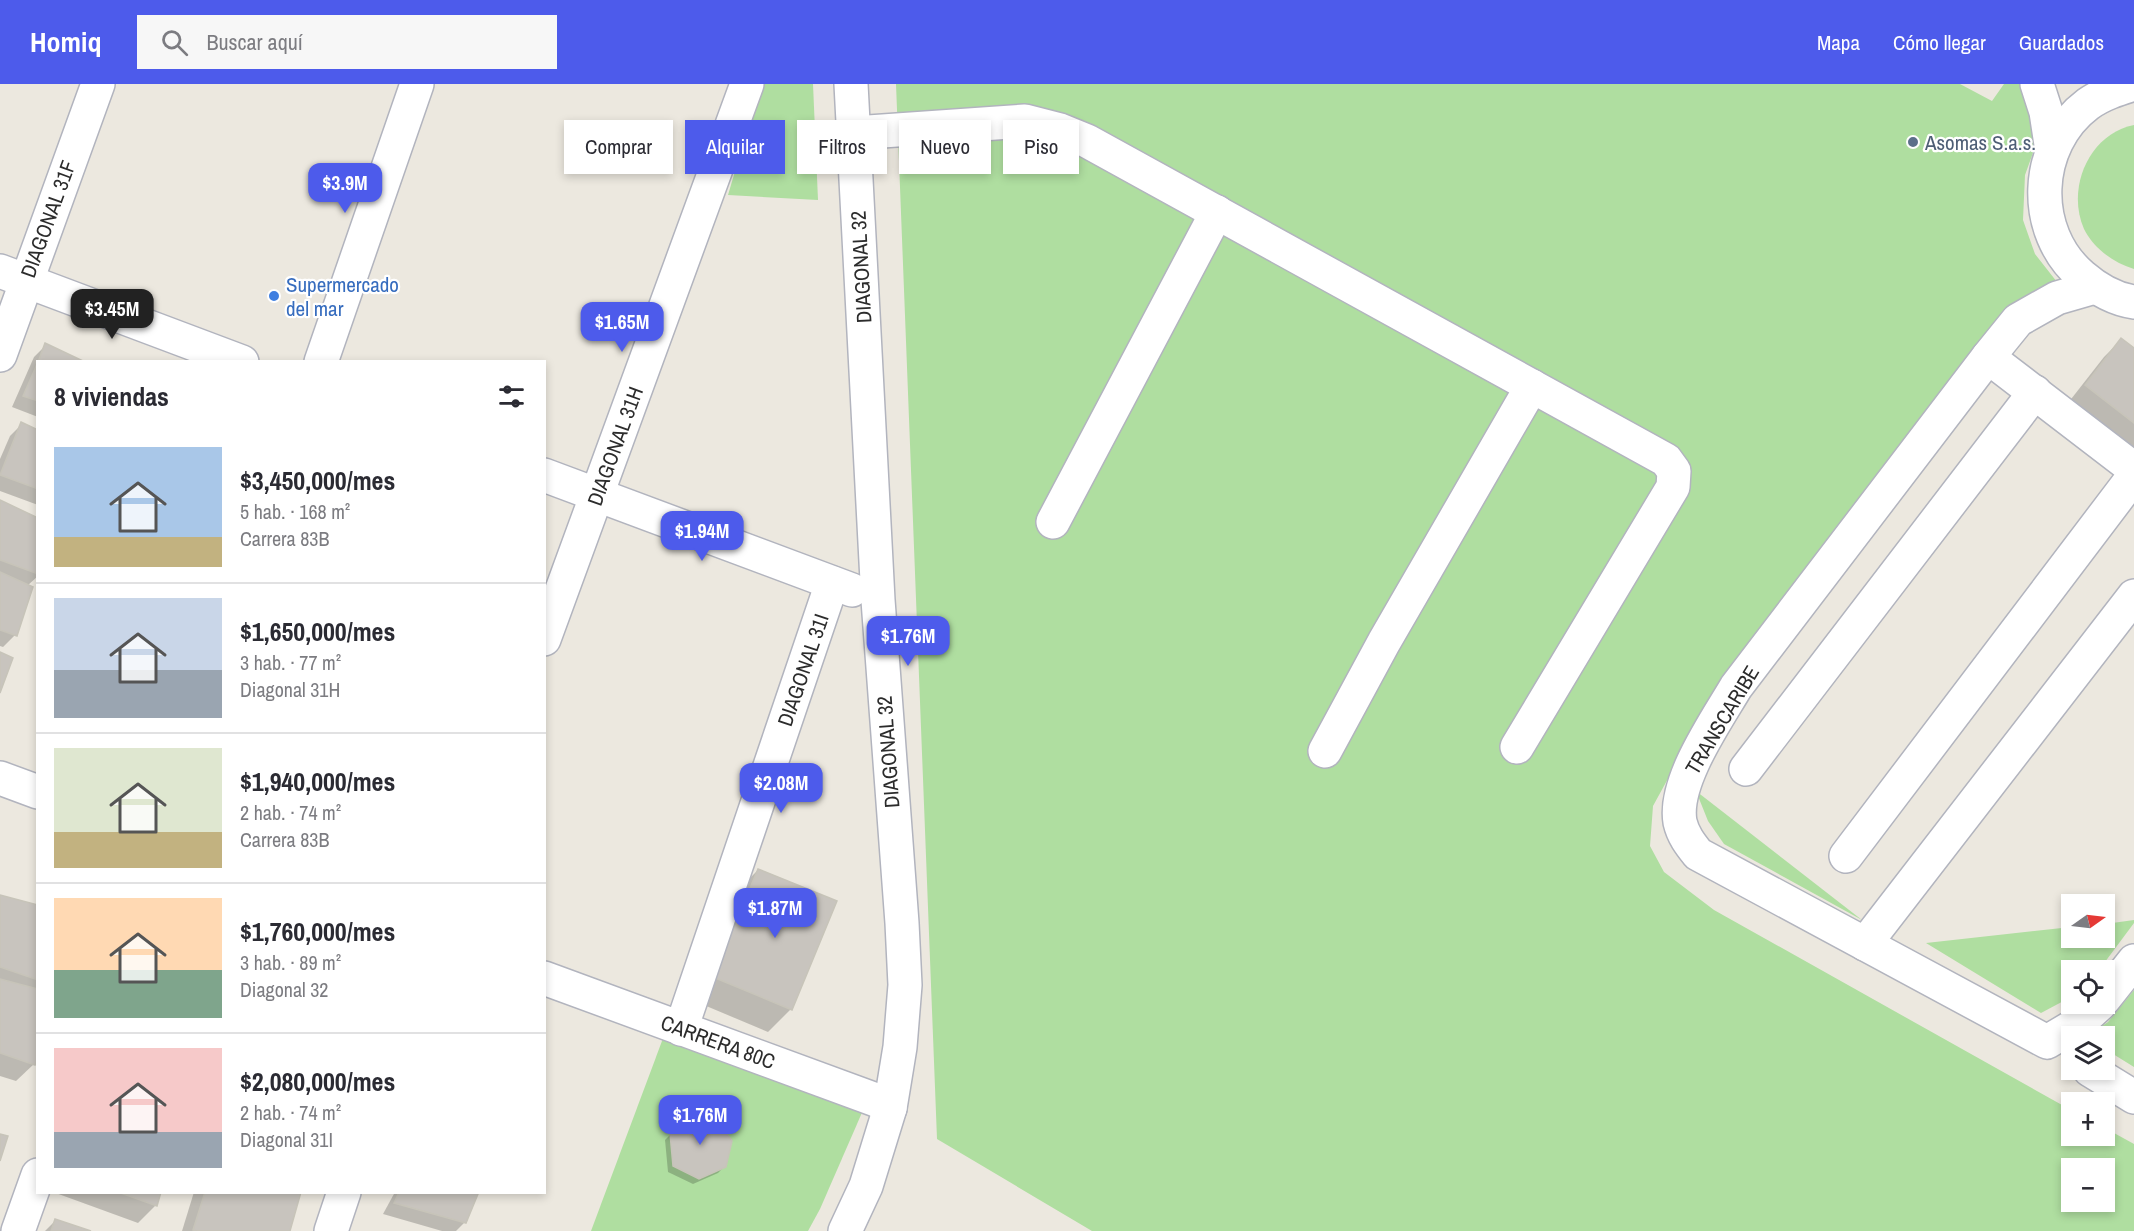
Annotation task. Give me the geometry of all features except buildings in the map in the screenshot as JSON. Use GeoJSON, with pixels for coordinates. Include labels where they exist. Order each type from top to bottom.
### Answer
{"type":"FeatureCollection","features":[{"type":"Feature","properties":{"kind":"street","name":"DIAGONAL 31F"},"geometry":{"type":"LineString","coordinates":[[0,355],[13,276],[98,84]]}},
{"type":"Feature","properties":{"kind":"street"},"geometry":{"type":"LineString","coordinates":[[322,360],[417,84]]}},
{"type":"Feature","properties":{"kind":"street","name":"DIAGONAL 31H"},"geometry":{"type":"LineString","coordinates":[[546,634],[747,84]]}},
{"type":"Feature","properties":{"kind":"street","name":"DIAGONAL 32"},"geometry":{"type":"LineString","coordinates":[[851,84],[853,120]]}},
{"type":"Feature","properties":{"kind":"street","name":"TRANSCARIBE"},"geometry":{"type":"LineString","coordinates":[[2037,84],[2046,112],[2052,151]]}},
{"type":"Feature","properties":{"kind":"street","name":"TRANSCARIBE"},"geometry":{"type":"LineString","coordinates":[[2115,86],[2088,104],[2067,125],[2052,151],[2044,181],[2045,212],[2055,241],[2066,259],[2072,267],[2121,299]]}},
{"type":"Feature","properties":{"kind":"street"},"geometry":{"type":"LineString","coordinates":[[887,131],[1025,121],[1060,130],[1087,141],[1666,460],[1674,471],[1673,487],[1517,747]]}},
{"type":"Feature","properties":{"kind":"street","name":"DIAGONAL 32"},"geometry":{"type":"LineString","coordinates":[[845,1231],[866,1186],[890,1108],[900,1047],[904,985],[902,923],[878,600],[856,174]]}},
{"type":"Feature","properties":{"kind":"street"},"geometry":{"type":"LineString","coordinates":[[1053,522],[1217,212]]}},
{"type":"Feature","properties":{"kind":"street"},"geometry":{"type":"LineString","coordinates":[[13,276],[237,360]]}},
{"type":"Feature","properties":{"kind":"street","name":"TRANSCARIBE"},"geometry":{"type":"LineString","coordinates":[[2089,1014],[2079,1023],[2059,1050],[1698,854],[1686,840],[1680,821],[1680,791],[1705,740],[1736,687],[2018,320],[2057,298],[2121,299]]}},
{"type":"Feature","properties":{"kind":"street"},"geometry":{"type":"LineString","coordinates":[[1988,357],[2134,469]]}},
{"type":"Feature","properties":{"kind":"street"},"geometry":{"type":"LineString","coordinates":[[1325,751],[1384,642],[1532,386]]}},
{"type":"Feature","properties":{"kind":"street"},"geometry":{"type":"LineString","coordinates":[[1746,769],[2035,392]]}},
{"type":"Feature","properties":{"kind":"street"},"geometry":{"type":"LineString","coordinates":[[546,476],[878,600]]}},
{"type":"Feature","properties":{"kind":"street"},"geometry":{"type":"LineString","coordinates":[[1846,856],[2134,476]]}},
{"type":"Feature","properties":{"kind":"street","name":"DIAGONAL 31I"},"geometry":{"type":"LineString","coordinates":[[681,1029],[832,583]]}},
{"type":"Feature","properties":{"kind":"street"},"geometry":{"type":"LineString","coordinates":[[1865,944],[2134,596]]}},
{"type":"Feature","properties":{"kind":"street"},"geometry":{"type":"LineString","coordinates":[[0,778],[36,791]]}},
{"type":"Feature","properties":{"kind":"street"},"geometry":{"type":"LineString","coordinates":[[2115,985],[2134,961]]}},
{"type":"Feature","properties":{"kind":"street","name":"CARRERA 80C"},"geometry":{"type":"LineString","coordinates":[[546,979],[876,1100],[890,1108]]}},
{"type":"Feature","properties":{"kind":"street"},"geometry":{"type":"LineString","coordinates":[[2106,1080],[2134,1097]]}},
{"type":"Feature","properties":{"kind":"street"},"geometry":{"type":"LineString","coordinates":[[18,1231],[36,1181]]}},
{"type":"Feature","properties":{"kind":"street"},"geometry":{"type":"LineString","coordinates":[[331,1231],[343,1194]]}},
{"type":"Feature","properties":{"kind":"green space"},"geometry":{"type":"Polygon","coordinates":[[[761,84],[813,84],[815,120],[797,120],[797,174],[817,174],[818,200],[728,195],[734,174],[785,174],[785,120],[750,120],[761,84]]]}},
{"type":"Feature","properties":{"kind":"green space"},"geometry":{"type":"Polygon","coordinates":[[[896,84],[1960,84],[1992,101],[2004,84],[2021,84],[2027,95],[2038,139],[2025,175],[2023,220],[2035,254],[2057,282],[1972,350],[1728,669],[1653,806],[1650,846],[1664,872],[1714,910],[2061,1104],[2061,1146],[2115,1146],[2115,1134],[2134,1144],[2134,1231],[1092,1231],[937,1139],[899,174],[991,174],[991,120],[899,120],[899,161],[896,84]]]}},
{"type":"Feature","properties":{"kind":"green space"},"geometry":{"type":"Polygon","coordinates":[[[2134,125],[2134,269],[2112,259],[2093,243],[2084,229],[2079,213],[2078,197],[2085,165],[2094,151],[2118,130],[2134,125]]]}},
{"type":"Feature","properties":{"kind":"green space"},"geometry":{"type":"Polygon","coordinates":[[[1696,791],[1862,920],[1724,844],[1708,821],[1696,791]]]}},
{"type":"Feature","properties":{"kind":"green space"},"geometry":{"type":"Polygon","coordinates":[[[2134,920],[2134,923],[2106,960],[2061,960],[2061,1002],[2041,1013],[1926,943],[2061,928],[2061,948],[2115,948],[2115,923],[2134,920]]]}},
{"type":"Feature","properties":{"kind":"green space"},"geometry":{"type":"Polygon","coordinates":[[[2134,990],[2134,1067],[2115,1055],[2115,1026],[2102,1026],[2134,990]]]}},
{"type":"Feature","properties":{"kind":"green space"},"geometry":{"type":"Polygon","coordinates":[[[665,1033],[864,1108],[820,1209],[808,1231],[591,1231],[665,1033]]]}},
{"type":"Feature","properties":{"kind":"place","name":"Asomas S.a.s."},"geometry":{"type":"Point","coordinates":[1913,142]}},
{"type":"Feature","properties":{"kind":"place","name":"Supermercado del mar"},"geometry":{"type":"Point","coordinates":[274,296]}}]}
